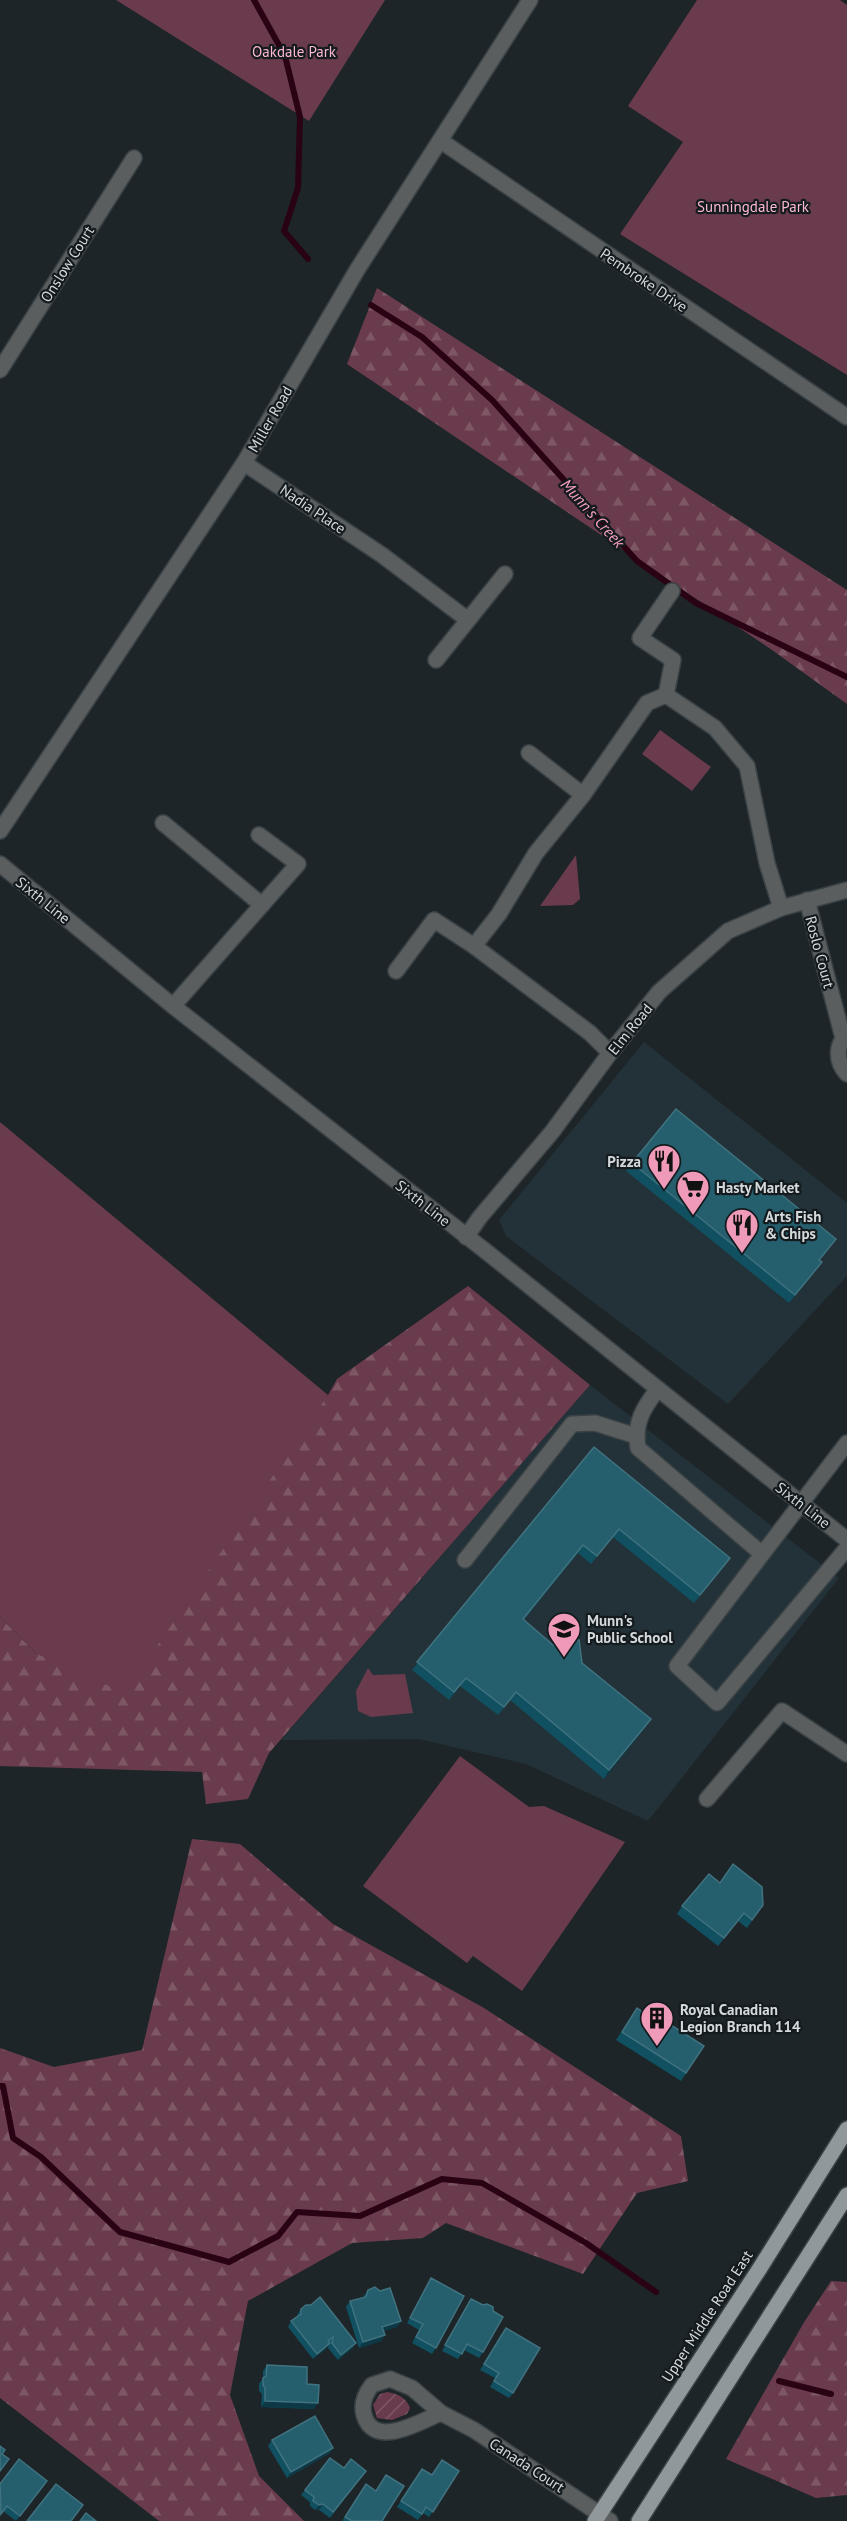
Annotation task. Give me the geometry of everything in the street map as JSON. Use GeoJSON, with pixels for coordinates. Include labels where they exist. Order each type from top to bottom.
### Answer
{"type":"FeatureCollection","features":[{"type":"Feature","properties":{"kind":"main road","name":"Upper Middle Road East"},"geometry":{"type":"LineString","coordinates":[[602,2519],[847,2128]]}},
{"type":"Feature","properties":{"kind":"main road"},"geometry":{"type":"LineString","coordinates":[[639,2521],[847,2195]]}},
{"type":"Feature","properties":{"kind":"street","name":"Miller Road"},"geometry":{"type":"LineString","coordinates":[[0,831],[244,463],[357,270],[530,0]]}},
{"type":"Feature","properties":{"kind":"street","name":"Pembroke Drive"},"geometry":{"type":"LineString","coordinates":[[441,141],[847,417]]}},
{"type":"Feature","properties":{"kind":"street","name":"Onslow Court"},"geometry":{"type":"LineString","coordinates":[[0,370],[134,158]]}},
{"type":"Feature","properties":{"kind":"street","name":"Nadia Place"},"geometry":{"type":"LineString","coordinates":[[244,463],[382,555],[468,620]]}},
{"type":"Feature","properties":{"kind":"street"},"geometry":{"type":"LineString","coordinates":[[436,660],[505,574]]}},
{"type":"Feature","properties":{"kind":"street"},"geometry":{"type":"LineString","coordinates":[[666,695],[674,660],[640,638],[672,591]]}},
{"type":"Feature","properties":{"kind":"street"},"geometry":{"type":"LineString","coordinates":[[474,946],[499,914],[536,853],[583,795],[647,703],[666,695]]}},
{"type":"Feature","properties":{"kind":"street"},"geometry":{"type":"LineString","coordinates":[[666,695],[715,728],[747,766],[767,863],[781,908]]}},
{"type":"Feature","properties":{"kind":"street"},"geometry":{"type":"LineString","coordinates":[[529,753],[583,795]]}},
{"type":"Feature","properties":{"kind":"street"},"geometry":{"type":"LineString","coordinates":[[163,823],[262,905]]}},
{"type":"Feature","properties":{"kind":"street"},"geometry":{"type":"LineString","coordinates":[[173,1006],[298,864],[259,835]]}},
{"type":"Feature","properties":{"kind":"street","name":"Sixth Line"},"geometry":{"type":"LineString","coordinates":[[0,864],[173,1006],[847,1540]]}},
{"type":"Feature","properties":{"kind":"street","name":"Elm Road"},"geometry":{"type":"LineString","coordinates":[[466,1237],[480,1216],[552,1132],[610,1053],[659,992],[728,931],[781,908],[847,890]]}},
{"type":"Feature","properties":{"kind":"street","name":"Roslo Court"},"geometry":{"type":"LineString","coordinates":[[807,900],[845,1036],[837,1055],[847,1074]]}},
{"type":"Feature","properties":{"kind":"street"},"geometry":{"type":"LineString","coordinates":[[396,971],[434,920],[474,946],[590,1033],[610,1053]]}},
{"type":"Feature","properties":{"kind":"street"},"geometry":{"type":"LineString","coordinates":[[658,1389],[642,1409],[636,1436],[638,1448],[762,1554]]}},
{"type":"Feature","properties":{"kind":"street"},"geometry":{"type":"LineString","coordinates":[[465,1560],[572,1424],[595,1423],[636,1436]]}},
{"type":"Feature","properties":{"kind":"street"},"geometry":{"type":"LineString","coordinates":[[847,1443],[677,1666],[717,1703],[847,1548]]}},
{"type":"Feature","properties":{"kind":"street"},"geometry":{"type":"LineString","coordinates":[[707,1799],[782,1711],[846,1750]]}},
{"type":"Feature","properties":{"kind":"street","name":"Canada Court"},"geometry":{"type":"LineString","coordinates":[[441,2413],[392,2433],[370,2427],[365,2419],[364,2401],[372,2385],[390,2379],[412,2388],[441,2413],[474,2430],[602,2519]]}},
{"type":"Feature","properties":{"kind":"shaded area"},"geometry":{"type":"Polygon","coordinates":[[[644,1042],[847,1203],[847,1276],[728,1404],[506,1236],[499,1220],[644,1042]]]}},
{"type":"Feature","properties":{"kind":"shaded area","name":"Munn's Public School"},"geometry":{"type":"Polygon","coordinates":[[[590,1385],[839,1578],[648,1821],[526,1764],[419,1739],[281,1740],[590,1385]]]}},
{"type":"Feature","properties":{"kind":"green space","name":"Oakdale Park"},"geometry":{"type":"Polygon","coordinates":[[[116,0],[385,0],[309,121],[116,0]]]}},
{"type":"Feature","properties":{"kind":"green space","name":"Sunningdale Park"},"geometry":{"type":"Polygon","coordinates":[[[697,0],[840,0],[847,5],[847,375],[620,234],[683,142],[628,106],[697,0]]]}},
{"type":"Feature","properties":{"kind":"green space"},"geometry":{"type":"Polygon","coordinates":[[[377,288],[847,590],[847,704],[772,650],[347,364],[377,288]]]}},
{"type":"Feature","properties":{"kind":"green space"},"geometry":{"type":"Polygon","coordinates":[[[660,730],[711,767],[692,791],[642,754],[660,730]]]}},
{"type":"Feature","properties":{"kind":"green space"},"geometry":{"type":"Polygon","coordinates":[[[576,855],[580,899],[573,905],[540,906],[576,855]]]}},
{"type":"Feature","properties":{"kind":"green space"},"geometry":{"type":"Polygon","coordinates":[[[0,1122],[328,1395],[125,1693],[37,1654],[0,1617],[0,1122]]]}},
{"type":"Feature","properties":{"kind":"green space"},"geometry":{"type":"Polygon","coordinates":[[[468,1286],[590,1385],[269,1753],[248,1799],[206,1804],[202,1772],[0,1766],[0,1617],[37,1654],[328,1395],[337,1379],[468,1286]]]}},
{"type":"Feature","properties":{"kind":"green space"},"geometry":{"type":"Polygon","coordinates":[[[368,1668],[373,1675],[405,1674],[413,1713],[371,1717],[358,1711],[356,1691],[368,1668]]]}},
{"type":"Feature","properties":{"kind":"green space"},"geometry":{"type":"Polygon","coordinates":[[[460,1756],[529,1807],[544,1806],[625,1842],[522,1991],[473,1956],[467,1963],[363,1886],[460,1756]]]}},
{"type":"Feature","properties":{"kind":"green space"},"geometry":{"type":"Polygon","coordinates":[[[192,1839],[240,1844],[333,1924],[484,2008],[681,2136],[688,2181],[637,2193],[583,2274],[446,2223],[423,2238],[352,2243],[248,2301],[230,2395],[259,2476],[304,2521],[159,2521],[0,2398],[0,2048],[54,2067],[142,2050],[192,1839]]]}},
{"type":"Feature","properties":{"kind":"green space"},"geometry":{"type":"Polygon","coordinates":[[[831,2281],[847,2282],[847,2495],[816,2498],[726,2459],[803,2324],[831,2281]]]}},
{"type":"Feature","properties":{"kind":"green space"},"geometry":{"type":"Polygon","coordinates":[[[387,2392],[398,2395],[406,2401],[410,2408],[407,2414],[392,2420],[377,2418],[373,2405],[380,2394],[387,2392]]]}},
{"type":"Feature","properties":{"kind":"building"},"geometry":{"type":"Polygon","coordinates":[[[676,1109],[836,1239],[819,1260],[822,1262],[795,1295],[632,1163],[676,1109]]]}},
{"type":"Feature","properties":{"kind":"building"},"geometry":{"type":"Polygon","coordinates":[[[594,1447],[730,1558],[700,1595],[619,1529],[597,1556],[583,1545],[523,1619],[553,1645],[579,1640],[582,1663],[651,1719],[609,1770],[516,1692],[504,1707],[466,1678],[454,1692],[417,1662],[594,1447]]]}},
{"type":"Feature","properties":{"kind":"building"},"geometry":{"type":"Polygon","coordinates":[[[733,1864],[762,1887],[763,1905],[752,1920],[744,1913],[724,1938],[682,1906],[709,1874],[720,1883],[733,1864]]]}},
{"type":"Feature","properties":{"kind":"building","name":"Royal Canadian Legion Branch 114"},"geometry":{"type":"Polygon","coordinates":[[[637,2008],[646,2014],[649,2011],[704,2046],[686,2073],[622,2032],[637,2008]]]}},
{"type":"Feature","properties":{"kind":"building"},"geometry":{"type":"Polygon","coordinates":[[[431,2278],[464,2296],[436,2348],[416,2337],[423,2324],[410,2318],[431,2278]]]}},
{"type":"Feature","properties":{"kind":"building"},"geometry":{"type":"Polygon","coordinates":[[[375,2287],[380,2291],[390,2288],[401,2321],[382,2327],[385,2335],[363,2342],[350,2301],[366,2297],[368,2290],[375,2287]]]}},
{"type":"Feature","properties":{"kind":"building"},"geometry":{"type":"Polygon","coordinates":[[[320,2297],[356,2343],[341,2355],[332,2343],[333,2337],[328,2341],[330,2343],[317,2354],[291,2321],[301,2314],[301,2309],[306,2305],[311,2305],[320,2297]]]}},
{"type":"Feature","properties":{"kind":"building"},"geometry":{"type":"Polygon","coordinates":[[[471,2299],[493,2307],[493,2311],[503,2317],[483,2352],[467,2344],[462,2354],[445,2345],[471,2299]]]}},
{"type":"Feature","properties":{"kind":"building"},"geometry":{"type":"Polygon","coordinates":[[[506,2328],[540,2348],[513,2393],[494,2381],[499,2373],[484,2364],[506,2328]]]}},
{"type":"Feature","properties":{"kind":"building"},"geometry":{"type":"Polygon","coordinates":[[[267,2365],[307,2367],[307,2384],[319,2385],[318,2403],[265,2401],[263,2378],[266,2376],[267,2365]]]}},
{"type":"Feature","properties":{"kind":"building"},"geometry":{"type":"Polygon","coordinates":[[[315,2416],[333,2448],[291,2472],[272,2440],[315,2416]]]}},
{"type":"Feature","properties":{"kind":"building"},"geometry":{"type":"Polygon","coordinates":[[[0,2446],[5,2450],[2,2454],[9,2459],[0,2471],[0,2446]]]}},
{"type":"Feature","properties":{"kind":"building"},"geometry":{"type":"Polygon","coordinates":[[[330,2458],[344,2468],[351,2459],[366,2471],[333,2512],[323,2504],[319,2505],[313,2501],[314,2497],[305,2490],[330,2458]]]}},
{"type":"Feature","properties":{"kind":"building"},"geometry":{"type":"Polygon","coordinates":[[[19,2459],[47,2481],[20,2516],[7,2506],[1,2514],[0,2484],[19,2459]]]}},
{"type":"Feature","properties":{"kind":"building"},"geometry":{"type":"Polygon","coordinates":[[[442,2460],[459,2471],[433,2512],[426,2507],[422,2514],[401,2501],[422,2469],[432,2475],[442,2460]]]}},
{"type":"Feature","properties":{"kind":"building"},"geometry":{"type":"Polygon","coordinates":[[[386,2475],[404,2486],[382,2521],[352,2521],[345,2517],[366,2484],[376,2491],[386,2475]]]}},
{"type":"Feature","properties":{"kind":"building"},"geometry":{"type":"Polygon","coordinates":[[[56,2484],[83,2505],[71,2521],[27,2521],[56,2484]]]}},
{"type":"Feature","properties":{"kind":"building"},"geometry":{"type":"Polygon","coordinates":[[[86,2513],[96,2521],[80,2521],[86,2513]]]}},
{"type":"Feature","properties":{"kind":"waterway","name":"Munn's Creek"},"geometry":{"type":"LineString","coordinates":[[254,0],[285,56],[300,117],[298,188],[284,231],[308,259]]}},
{"type":"Feature","properties":{"kind":"waterway","name":"Munn's Creek"},"geometry":{"type":"LineString","coordinates":[[371,305],[422,337],[492,400],[637,561],[696,603],[847,677]]}},
{"type":"Feature","properties":{"kind":"waterway"},"geometry":{"type":"LineString","coordinates":[[0,2086],[3,2086],[13,2138],[41,2157],[120,2232],[229,2262],[278,2236],[297,2212],[360,2216],[442,2179],[482,2183],[586,2243],[656,2292]]}},
{"type":"Feature","properties":{"kind":"waterway"},"geometry":{"type":"LineString","coordinates":[[779,2381],[831,2394]]}},
{"type":"Feature","properties":{"kind":"place","name":"Pizza"},"geometry":{"type":"Point","coordinates":[664,1190]}},
{"type":"Feature","properties":{"kind":"place","name":"Hasty Market"},"geometry":{"type":"Point","coordinates":[693,1216]}},
{"type":"Feature","properties":{"kind":"place","name":"Arts Fish & Chips"},"geometry":{"type":"Point","coordinates":[742,1254]}},
{"type":"Feature","properties":{"kind":"place","name":"Munn's Public School"},"geometry":{"type":"Point","coordinates":[564,1658]}},
{"type":"Feature","properties":{"kind":"place","name":"Royal Canadian Legion Branch 114"},"geometry":{"type":"Point","coordinates":[657,2047]}}]}
